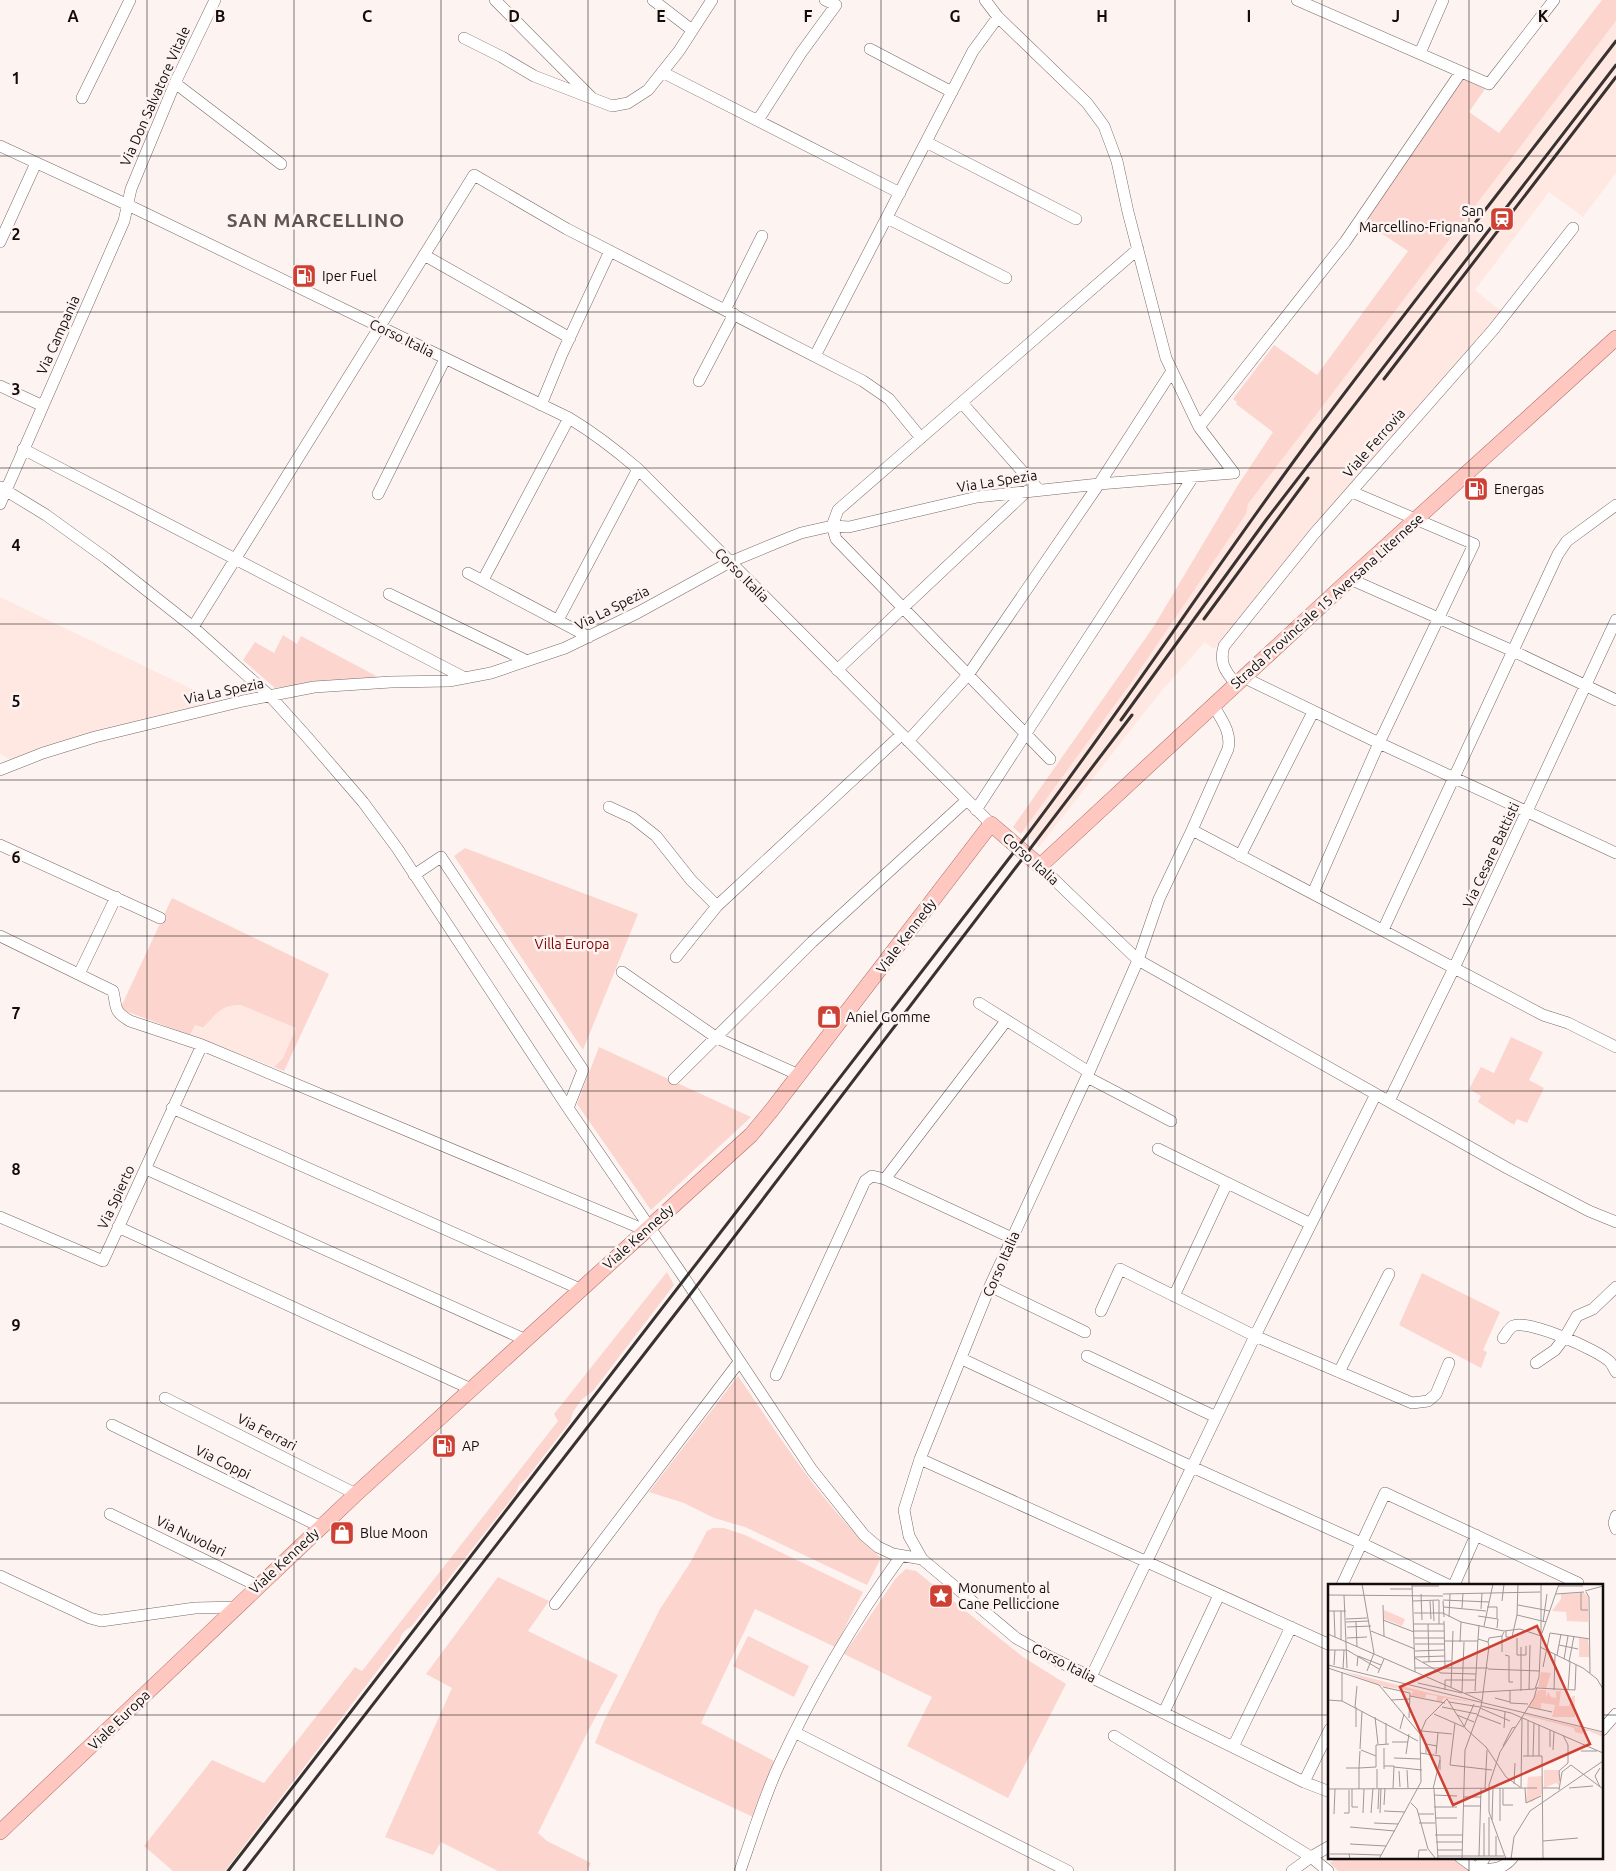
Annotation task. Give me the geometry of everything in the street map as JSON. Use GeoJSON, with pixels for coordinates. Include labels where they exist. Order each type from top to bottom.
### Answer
{"type":"FeatureCollection","features":[{"type":"Feature","properties":{"kind":"main road","name":"Strada Provinciale 15 Aversana Liternese"},"geometry":{"type":"LineString","coordinates":[[1040,866],[1239,680],[1616,338]]}},
{"type":"Feature","properties":{"kind":"main road","name":"Corso Italia"},"geometry":{"type":"LineString","coordinates":[[992,824],[1040,866]]}},
{"type":"Feature","properties":{"kind":"main road","name":"Viale Kennedy"},"geometry":{"type":"LineString","coordinates":[[236,1607],[321,1526],[751,1135],[992,824]]}},
{"type":"Feature","properties":{"kind":"main road","name":"Viale Europa"},"geometry":{"type":"LineString","coordinates":[[0,1832],[236,1607]]}},
{"type":"Feature","properties":{"kind":"street"},"geometry":{"type":"LineString","coordinates":[[82,98],[130,0]]}},
{"type":"Feature","properties":{"kind":"street","name":"Via Don Salvatore Vitale"},"geometry":{"type":"LineString","coordinates":[[128,205],[131,189],[175,83],[215,0]]}},
{"type":"Feature","properties":{"kind":"street"},"geometry":{"type":"LineString","coordinates":[[653,0],[692,30]]}},
{"type":"Feature","properties":{"kind":"street"},"geometry":{"type":"LineString","coordinates":[[464,38],[534,76],[612,106],[628,103],[648,90],[712,0]]}},
{"type":"Feature","properties":{"kind":"street"},"geometry":{"type":"LineString","coordinates":[[758,120],[801,53],[836,5],[825,0]]}},
{"type":"Feature","properties":{"kind":"street"},"geometry":{"type":"LineString","coordinates":[[985,0],[998,17],[1087,103],[1104,126],[1117,161],[1166,358],[1199,427],[1345,242],[1461,72]]}},
{"type":"Feature","properties":{"kind":"street"},"geometry":{"type":"LineString","coordinates":[[1297,0],[1489,84],[1554,0]]}},
{"type":"Feature","properties":{"kind":"street"},"geometry":{"type":"LineString","coordinates":[[1420,53],[1443,0]]}},
{"type":"Feature","properties":{"kind":"street"},"geometry":{"type":"LineString","coordinates":[[499,2],[594,100]]}},
{"type":"Feature","properties":{"kind":"street"},"geometry":{"type":"LineString","coordinates":[[815,356],[973,51],[998,17]]}},
{"type":"Feature","properties":{"kind":"street"},"geometry":{"type":"LineString","coordinates":[[870,49],[952,92]]}},
{"type":"Feature","properties":{"kind":"street"},"geometry":{"type":"LineString","coordinates":[[662,72],[900,193]]}},
{"type":"Feature","properties":{"kind":"street"},"geometry":{"type":"LineString","coordinates":[[175,83],[281,164]]}},
{"type":"Feature","properties":{"kind":"street"},"geometry":{"type":"LineString","coordinates":[[926,142],[1076,219]]}},
{"type":"Feature","properties":{"kind":"street","name":"Corso Italia"},"geometry":{"type":"LineString","coordinates":[[0,146],[128,205],[379,328],[570,418],[608,443],[638,469],[992,824]]}},
{"type":"Feature","properties":{"kind":"street"},"geometry":{"type":"LineString","coordinates":[[0,242],[36,163]]}},
{"type":"Feature","properties":{"kind":"street"},"geometry":{"type":"LineString","coordinates":[[193,627],[474,175],[567,229],[863,381],[889,399],[921,438]]}},
{"type":"Feature","properties":{"kind":"street","name":"Via Campania"},"geometry":{"type":"LineString","coordinates":[[0,504],[3,488],[43,406],[124,221],[128,205]]}},
{"type":"Feature","properties":{"kind":"street"},"geometry":{"type":"LineString","coordinates":[[887,218],[1006,278]]}},
{"type":"Feature","properties":{"kind":"street","name":"Viale Ferrovia"},"geometry":{"type":"LineString","coordinates":[[1239,680],[1224,668],[1221,656],[1224,646],[1314,534],[1492,330],[1573,228]]}},
{"type":"Feature","properties":{"kind":"street"},"geometry":{"type":"LineString","coordinates":[[699,381],[762,236]]}},
{"type":"Feature","properties":{"kind":"street"},"geometry":{"type":"LineString","coordinates":[[1050,759],[836,539],[832,526],[838,510],[1138,248]]}},
{"type":"Feature","properties":{"kind":"street"},"geometry":{"type":"LineString","coordinates":[[541,405],[610,251]]}},
{"type":"Feature","properties":{"kind":"street"},"geometry":{"type":"LineString","coordinates":[[424,255],[570,338]]}},
{"type":"Feature","properties":{"kind":"street"},"geometry":{"type":"LineString","coordinates":[[378,494],[445,359]]}},
{"type":"Feature","properties":{"kind":"street"},"geometry":{"type":"LineString","coordinates":[[676,957],[717,906],[905,738],[968,675],[1099,484],[1172,371]]}},
{"type":"Feature","properties":{"kind":"street"},"geometry":{"type":"LineString","coordinates":[[0,386],[43,406]]}},
{"type":"Feature","properties":{"kind":"street"},"geometry":{"type":"LineString","coordinates":[[837,670],[902,607],[1033,490],[962,403]]}},
{"type":"Feature","properties":{"kind":"street"},"geometry":{"type":"LineString","coordinates":[[483,580],[570,418]]}},
{"type":"Feature","properties":{"kind":"street","name":"Via La Spezia"},"geometry":{"type":"LineString","coordinates":[[0,770],[43,753],[95,738],[243,701],[314,688],[391,682],[449,681],[491,673],[565,648],[639,612],[730,562],[801,533],[832,526],[849,526],[977,497],[1033,490],[1234,473],[1199,427]]}},
{"type":"Feature","properties":{"kind":"street"},"geometry":{"type":"LineString","coordinates":[[23,449],[465,678]]}},
{"type":"Feature","properties":{"kind":"street"},"geometry":{"type":"LineString","coordinates":[[558,620],[638,469]]}},
{"type":"Feature","properties":{"kind":"street"},"geometry":{"type":"LineString","coordinates":[[976,810],[1193,477]]}},
{"type":"Feature","properties":{"kind":"street"},"geometry":{"type":"LineString","coordinates":[[3,488],[46,515],[107,559],[193,627],[271,697],[363,802],[414,875],[647,1229],[681,1273],[812,1470],[864,1535],[878,1547],[892,1554],[922,1559]]}},
{"type":"Feature","properties":{"kind":"street"},"geometry":{"type":"LineString","coordinates":[[1313,893],[1379,743],[1474,544],[1417,518],[1352,492]]}},
{"type":"Feature","properties":{"kind":"street"},"geometry":{"type":"LineString","coordinates":[[1383,930],[1558,554],[1567,541],[1616,505]]}},
{"type":"Feature","properties":{"kind":"street"},"geometry":{"type":"LineString","coordinates":[[468,573],[589,637]]}},
{"type":"Feature","properties":{"kind":"street"},"geometry":{"type":"LineString","coordinates":[[1350,579],[1513,651],[1616,700]]}},
{"type":"Feature","properties":{"kind":"street"},"geometry":{"type":"LineString","coordinates":[[389,594],[527,661]]}},
{"type":"Feature","properties":{"kind":"street","name":"Via Cesare Battisti"},"geometry":{"type":"LineString","coordinates":[[1389,1101],[1454,968],[1616,620]]}},
{"type":"Feature","properties":{"kind":"street"},"geometry":{"type":"LineString","coordinates":[[1239,680],[1313,712],[1616,853]]}},
{"type":"Feature","properties":{"kind":"street"},"geometry":{"type":"LineString","coordinates":[[1213,705],[1229,733],[1230,740],[1192,830],[1159,899],[1138,960],[1507,1168],[1589,1212],[1616,1222]]}},
{"type":"Feature","properties":{"kind":"street"},"geometry":{"type":"LineString","coordinates":[[1240,856],[1313,712]]}},
{"type":"Feature","properties":{"kind":"street"},"geometry":{"type":"LineString","coordinates":[[674,1079],[812,942],[967,800]]}},
{"type":"Feature","properties":{"kind":"street"},"geometry":{"type":"LineString","coordinates":[[609,807],[634,818],[656,836],[691,880],[717,906]]}},
{"type":"Feature","properties":{"kind":"street"},"geometry":{"type":"LineString","coordinates":[[1192,830],[1543,1015],[1568,1023],[1616,1047]]}},
{"type":"Feature","properties":{"kind":"street"},"geometry":{"type":"LineString","coordinates":[[0,844],[160,918]]}},
{"type":"Feature","properties":{"kind":"street"},"geometry":{"type":"LineString","coordinates":[[414,875],[441,857],[583,1070],[568,1108]]}},
{"type":"Feature","properties":{"kind":"street","name":"Corso Italia"},"geometry":{"type":"LineString","coordinates":[[1040,866],[1138,960],[1088,1074],[990,1286],[920,1459],[904,1510],[909,1536],[922,1559],[1016,1638],[1304,1782],[1328,1791]]}},
{"type":"Feature","properties":{"kind":"street"},"geometry":{"type":"LineString","coordinates":[[79,974],[116,897]]}},
{"type":"Feature","properties":{"kind":"street"},"geometry":{"type":"LineString","coordinates":[[0,936],[113,991],[115,1009],[120,1016],[130,1021],[202,1045],[647,1229]]}},
{"type":"Feature","properties":{"kind":"street"},"geometry":{"type":"LineString","coordinates":[[622,972],[717,1038],[799,1075]]}},
{"type":"Feature","properties":{"kind":"street"},"geometry":{"type":"LineString","coordinates":[[980,1003],[1088,1074],[1171,1121]]}},
{"type":"Feature","properties":{"kind":"street"},"geometry":{"type":"LineString","coordinates":[[885,1179],[1006,1021]]}},
{"type":"Feature","properties":{"kind":"street","name":"Via Spierto"},"geometry":{"type":"LineString","coordinates":[[0,1216],[103,1260],[202,1045]]}},
{"type":"Feature","properties":{"kind":"street"},"geometry":{"type":"LineString","coordinates":[[1091,1677],[1255,1336],[1376,1094]]}},
{"type":"Feature","properties":{"kind":"street"},"geometry":{"type":"LineString","coordinates":[[172,1108],[580,1289]]}},
{"type":"Feature","properties":{"kind":"street"},"geometry":{"type":"LineString","coordinates":[[1158,1149],[1311,1224]]}},
{"type":"Feature","properties":{"kind":"street"},"geometry":{"type":"LineString","coordinates":[[146,1169],[526,1340]]}},
{"type":"Feature","properties":{"kind":"street"},"geometry":{"type":"LineString","coordinates":[[776,1375],[865,1181],[872,1176],[885,1179],[1012,1238]]}},
{"type":"Feature","properties":{"kind":"street"},"geometry":{"type":"LineString","coordinates":[[1174,1296],[1227,1183]]}},
{"type":"Feature","properties":{"kind":"street"},"geometry":{"type":"LineString","coordinates":[[118,1228],[471,1389]]}},
{"type":"Feature","properties":{"kind":"street"},"geometry":{"type":"LineString","coordinates":[[1101,1312],[1120,1269],[1255,1336],[1412,1403],[1428,1400],[1436,1394],[1449,1363]]}},
{"type":"Feature","properties":{"kind":"street"},"geometry":{"type":"LineString","coordinates":[[1339,1372],[1389,1274]]}},
{"type":"Feature","properties":{"kind":"street"},"geometry":{"type":"LineString","coordinates":[[990,1286],[1085,1332]]}},
{"type":"Feature","properties":{"kind":"street"},"geometry":{"type":"LineString","coordinates":[[1536,1363],[1555,1350],[1565,1337],[1576,1316],[1592,1310],[1616,1287]]}},
{"type":"Feature","properties":{"kind":"street"},"geometry":{"type":"LineString","coordinates":[[1503,1338],[1512,1326],[1521,1324],[1565,1337],[1610,1361],[1616,1372]]}},
{"type":"Feature","properties":{"kind":"street"},"geometry":{"type":"LineString","coordinates":[[1087,1356],[1216,1417]]}},
{"type":"Feature","properties":{"kind":"street"},"geometry":{"type":"LineString","coordinates":[[962,1358],[1192,1468],[1361,1543],[1446,1584]]}},
{"type":"Feature","properties":{"kind":"street"},"geometry":{"type":"LineString","coordinates":[[555,1604],[739,1362]]}},
{"type":"Feature","properties":{"kind":"street","name":"Via Ferrari"},"geometry":{"type":"LineString","coordinates":[[165,1398],[356,1494]]}},
{"type":"Feature","properties":{"kind":"street","name":"Via Coppi"},"geometry":{"type":"LineString","coordinates":[[112,1425],[321,1526]]}},
{"type":"Feature","properties":{"kind":"street"},"geometry":{"type":"LineString","coordinates":[[920,1459],[1328,1644]]}},
{"type":"Feature","properties":{"kind":"street"},"geometry":{"type":"LineString","coordinates":[[1342,1584],[1386,1492],[1578,1583]]}},
{"type":"Feature","properties":{"kind":"street","name":"Via Nuvolari"},"geometry":{"type":"LineString","coordinates":[[110,1514],[258,1586]]}},
{"type":"Feature","properties":{"kind":"street"},"geometry":{"type":"LineString","coordinates":[[1616,1516],[1614,1523],[1616,1529]]}},
{"type":"Feature","properties":{"kind":"street"},"geometry":{"type":"LineString","coordinates":[[1454,1584],[1476,1535]]}},
{"type":"Feature","properties":{"kind":"street"},"geometry":{"type":"LineString","coordinates":[[740,1871],[778,1768],[837,1652],[872,1596],[902,1556]]}},
{"type":"Feature","properties":{"kind":"street"},"geometry":{"type":"LineString","coordinates":[[0,1576],[90,1618],[101,1621],[195,1608],[236,1607]]}},
{"type":"Feature","properties":{"kind":"street"},"geometry":{"type":"LineString","coordinates":[[1164,1712],[1220,1595]]}},
{"type":"Feature","properties":{"kind":"street"},"geometry":{"type":"LineString","coordinates":[[1233,1747],[1291,1627]]}},
{"type":"Feature","properties":{"kind":"street"},"geometry":{"type":"LineString","coordinates":[[1604,1728],[1616,1714]]}},
{"type":"Feature","properties":{"kind":"street"},"geometry":{"type":"LineString","coordinates":[[796,1733],[1068,1871]]}},
{"type":"Feature","properties":{"kind":"street"},"geometry":{"type":"LineString","coordinates":[[1304,1782],[1328,1733]]}},
{"type":"Feature","properties":{"kind":"street"},"geometry":{"type":"LineString","coordinates":[[1114,1736],[1311,1856],[1328,1871]]}},
{"type":"Feature","properties":{"kind":"street"},"geometry":{"type":"LineString","coordinates":[[1292,1871],[1311,1856],[1328,1847]]}},
{"type":"Feature","properties":{"kind":"street"},"geometry":{"type":"LineString","coordinates":[[1461,1858],[1478,1870],[1510,1866]]}},
{"type":"Feature","properties":{"kind":"street"},"geometry":{"type":"LineString","coordinates":[[1478,1870],[1484,1858]]}},
{"type":"Feature","properties":{"kind":"shaded area"},"geometry":{"type":"Polygon","coordinates":[[[1616,21],[1616,173],[1583,217],[1549,192],[1475,290],[1501,311],[1214,649],[1205,642],[1159,694],[1039,847],[1023,832],[1133,680],[1246,514],[1248,504],[1616,21]]]}},
{"type":"Feature","properties":{"kind":"shaded area"},"geometry":{"type":"Polygon","coordinates":[[[0,597],[219,702],[13,761],[0,754],[0,597]]]}},
{"type":"Feature","properties":{"kind":"shaded area"},"geometry":{"type":"Polygon","coordinates":[[[233,1004],[241,1005],[296,1028],[283,1058],[274,1067],[190,1035],[195,1025],[202,1029],[220,1009],[233,1004]]]}},
{"type":"Feature","properties":{"kind":"green space"},"geometry":{"type":"Polygon","coordinates":[[[1602,0],[1616,0],[1616,21],[1248,504],[1246,514],[1133,680],[1021,834],[1013,827],[1154,626],[1238,485],[1273,432],[1236,404],[1237,402],[1233,399],[1274,345],[1317,375],[1408,251],[1363,221],[1461,78],[1485,89],[1469,112],[1499,133],[1602,0]]]}},
{"type":"Feature","properties":{"kind":"green space"},"geometry":{"type":"Polygon","coordinates":[[[283,635],[297,644],[301,636],[378,677],[275,688],[243,660],[255,642],[274,653],[283,635]]]}},
{"type":"Feature","properties":{"kind":"green space","name":"Villa Europa"},"geometry":{"type":"Polygon","coordinates":[[[465,848],[638,914],[583,1050],[454,856],[465,848]]]}},
{"type":"Feature","properties":{"kind":"green space"},"geometry":{"type":"Polygon","coordinates":[[[172,898],[329,974],[284,1071],[274,1067],[283,1058],[296,1028],[241,1005],[223,1008],[203,1028],[195,1025],[190,1035],[120,1009],[172,898]]]}},
{"type":"Feature","properties":{"kind":"green space"},"geometry":{"type":"Polygon","coordinates":[[[1511,1037],[1543,1052],[1529,1080],[1544,1088],[1527,1123],[1517,1119],[1514,1125],[1478,1102],[1481,1096],[1469,1089],[1481,1067],[1494,1073],[1511,1037]]]}},
{"type":"Feature","properties":{"kind":"green space"},"geometry":{"type":"Polygon","coordinates":[[[599,1047],[751,1117],[651,1210],[577,1104],[599,1047]]]}},
{"type":"Feature","properties":{"kind":"green space"},"geometry":{"type":"Polygon","coordinates":[[[667,1272],[674,1285],[593,1391],[581,1400],[573,1412],[570,1422],[526,1479],[519,1485],[516,1493],[411,1627],[405,1630],[400,1641],[225,1871],[173,1871],[144,1846],[212,1760],[264,1783],[355,1667],[362,1671],[558,1421],[554,1414],[667,1272]]]}},
{"type":"Feature","properties":{"kind":"green space"},"geometry":{"type":"Polygon","coordinates":[[[1422,1273],[1500,1312],[1483,1350],[1487,1352],[1481,1368],[1399,1325],[1422,1273]]]}},
{"type":"Feature","properties":{"kind":"green space"},"geometry":{"type":"Polygon","coordinates":[[[738,1376],[822,1495],[840,1517],[881,1558],[867,1585],[745,1527],[714,1518],[684,1503],[649,1492],[738,1376]]]}},
{"type":"Feature","properties":{"kind":"green space"},"geometry":{"type":"Polygon","coordinates":[[[713,1528],[724,1528],[745,1535],[863,1592],[835,1647],[755,1609],[701,1723],[774,1761],[753,1817],[595,1743],[603,1723],[660,1609],[690,1563],[707,1531],[713,1528]]]}},
{"type":"Feature","properties":{"kind":"green space"},"geometry":{"type":"Polygon","coordinates":[[[906,1569],[916,1571],[1023,1657],[1066,1684],[1008,1798],[907,1746],[932,1697],[844,1654],[896,1578],[906,1569]]]}},
{"type":"Feature","properties":{"kind":"green space"},"geometry":{"type":"Polygon","coordinates":[[[498,1577],[549,1601],[528,1631],[618,1675],[538,1833],[547,1841],[591,1863],[587,1871],[498,1871],[441,1842],[433,1855],[385,1837],[452,1688],[426,1674],[498,1577]]]}},
{"type":"Feature","properties":{"kind":"green space"},"geometry":{"type":"Polygon","coordinates":[[[748,1636],[809,1666],[794,1697],[733,1666],[748,1636]]]}},
{"type":"Feature","properties":{"kind":"green space"},"geometry":{"type":"Polygon","coordinates":[[[1338,1858],[1453,1858],[1474,1871],[1338,1871],[1330,1863],[1338,1858]]]}},
{"type":"Feature","properties":{"kind":"railway"},"geometry":{"type":"LineString","coordinates":[[228,1871],[1027,835],[1316,431],[1616,41]]}},
{"type":"Feature","properties":{"kind":"railway"},"geometry":{"type":"LineString","coordinates":[[1121,720],[1266,520],[1616,65]]}},
{"type":"Feature","properties":{"kind":"railway"},"geometry":{"type":"LineString","coordinates":[[1384,379],[1616,77]]}},
{"type":"Feature","properties":{"kind":"railway"},"geometry":{"type":"LineString","coordinates":[[1204,619],[1308,478]]}},
{"type":"Feature","properties":{"kind":"railway"},"geometry":{"type":"LineString","coordinates":[[244,1871],[686,1300],[1132,715]]}},
{"type":"Feature","properties":{"kind":"place","name":"San Marcellino-Frignano"},"geometry":{"type":"Point","coordinates":[1502,219]}},
{"type":"Feature","properties":{"kind":"place","name":"Iper Fuel"},"geometry":{"type":"Point","coordinates":[304,276]}},
{"type":"Feature","properties":{"kind":"place","name":"Energas"},"geometry":{"type":"Point","coordinates":[1476,489]}},
{"type":"Feature","properties":{"kind":"place","name":"Aniel Gomme"},"geometry":{"type":"Point","coordinates":[829,1017]}},
{"type":"Feature","properties":{"kind":"place","name":"AP"},"geometry":{"type":"Point","coordinates":[444,1446]}},
{"type":"Feature","properties":{"kind":"place","name":"Blue Moon"},"geometry":{"type":"Point","coordinates":[342,1533]}},
{"type":"Feature","properties":{"kind":"place","name":"Monumento al Cane Pelliccione"},"geometry":{"type":"Point","coordinates":[941,1596]}},
{"type":"Feature","properties":{"kind":"district","name":"SAN MARCELLINO"},"geometry":{"type":"Point","coordinates":[316,220]}}]}
